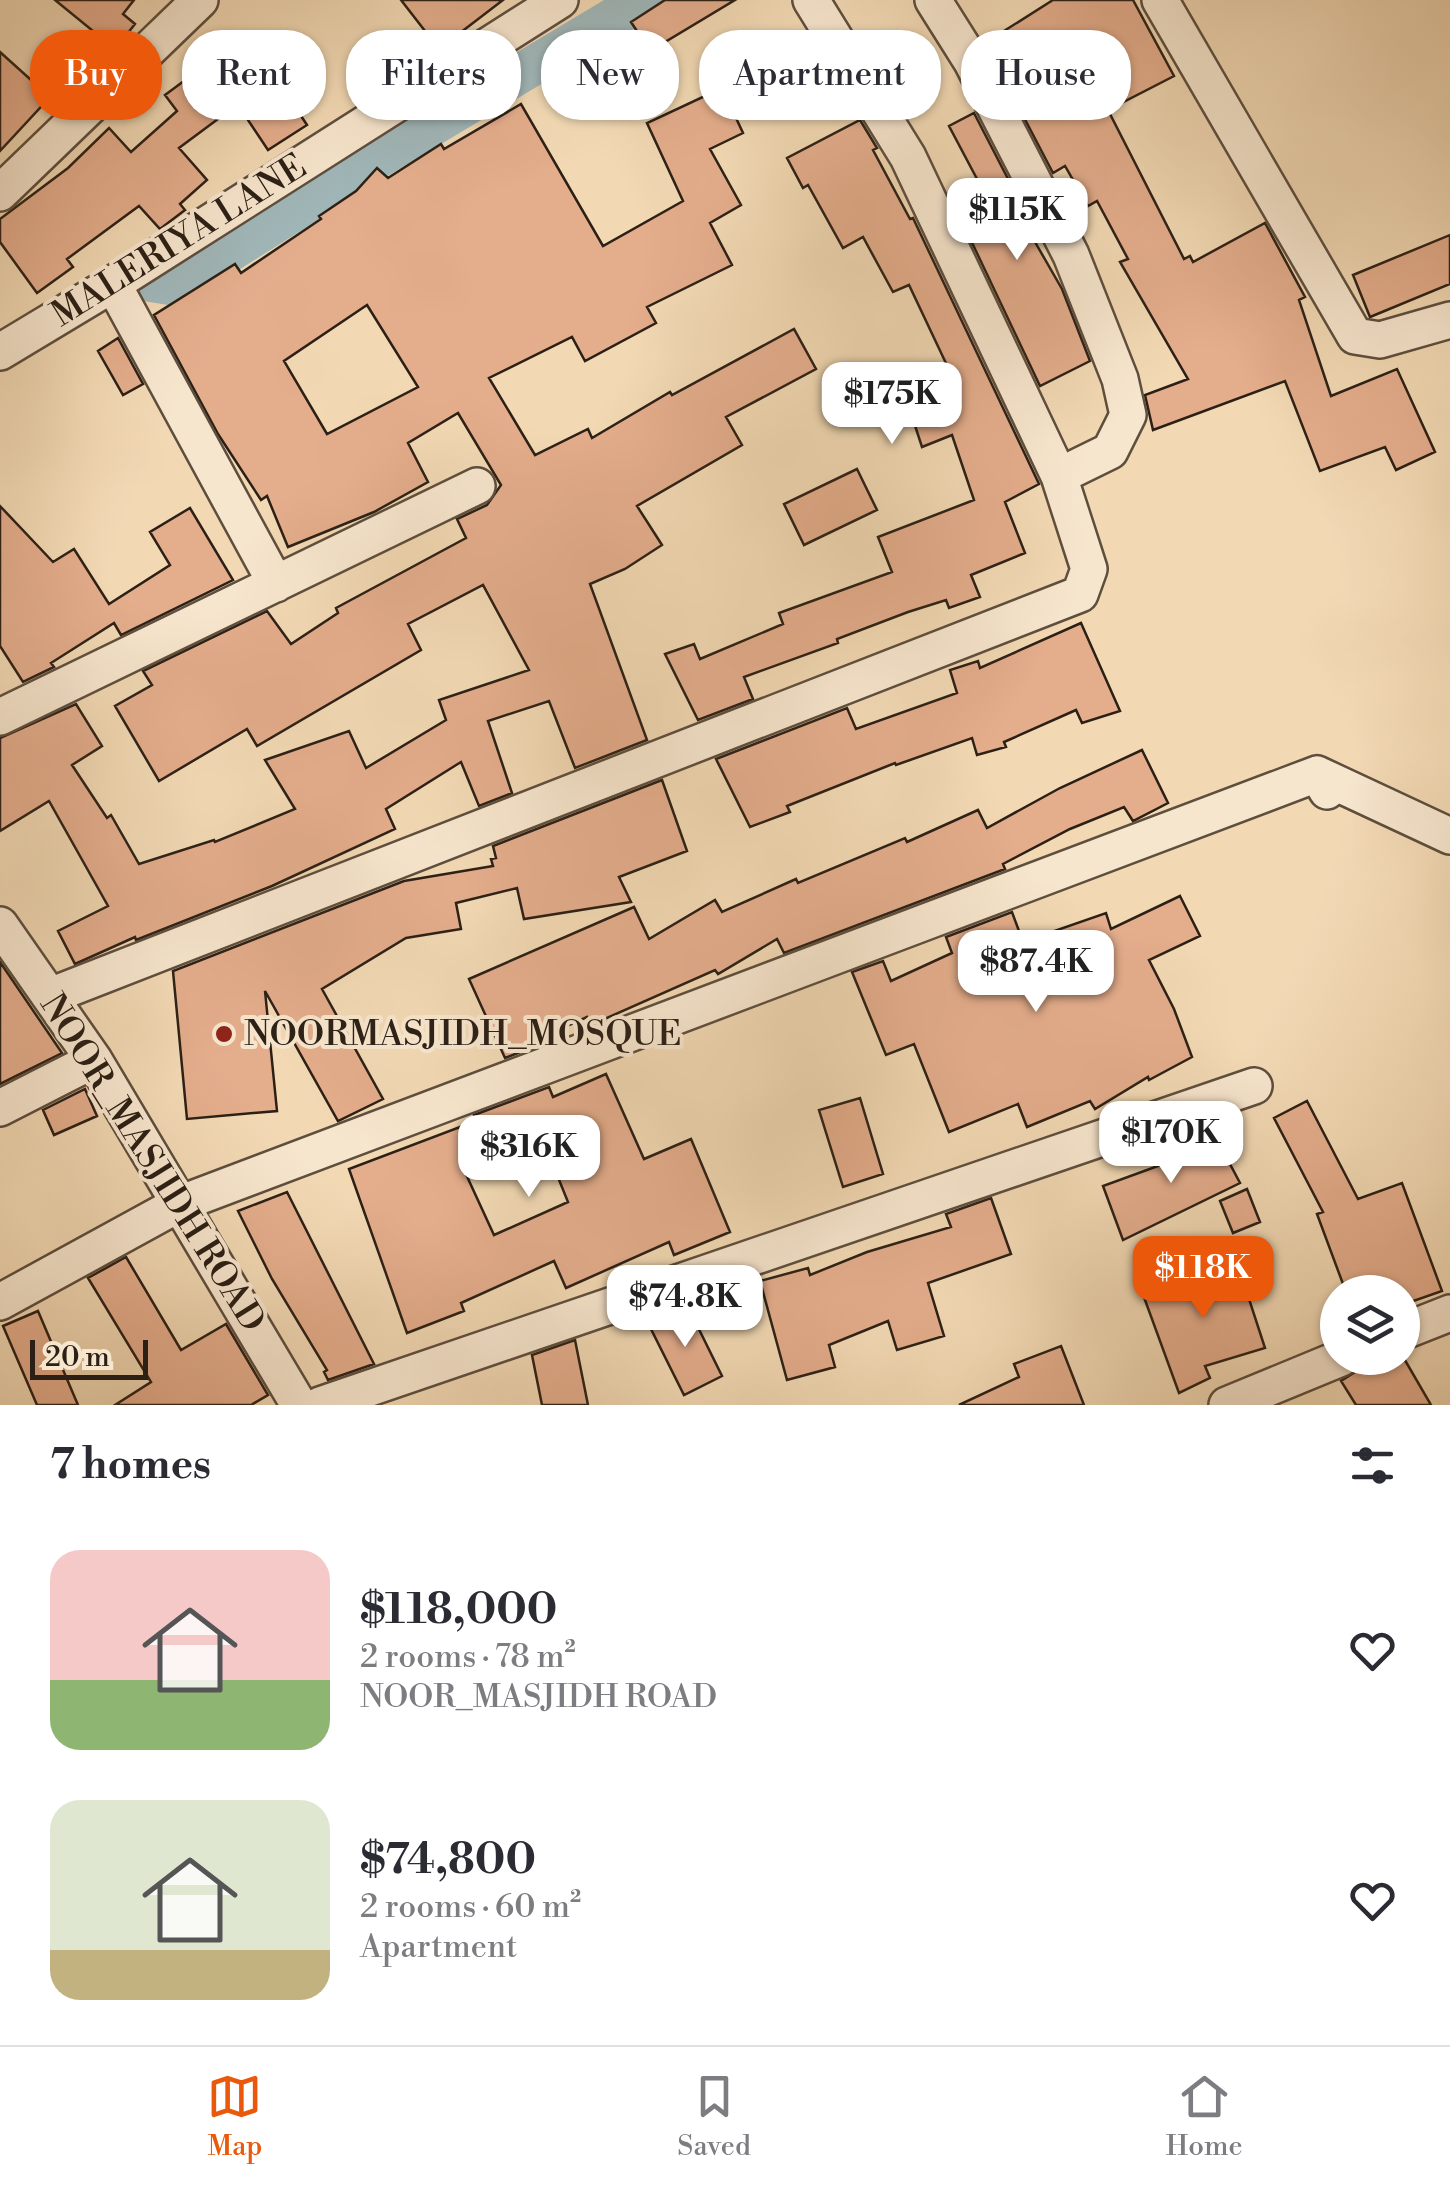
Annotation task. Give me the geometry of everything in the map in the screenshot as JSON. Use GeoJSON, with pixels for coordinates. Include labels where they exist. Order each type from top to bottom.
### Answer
{"type":"FeatureCollection","features":[{"type":"Feature","properties":{"kind":"street"},"geometry":{"type":"LineString","coordinates":[[0,192],[200,0]]}},
{"type":"Feature","properties":{"kind":"street","name":"MALERIYA LANE"},"geometry":{"type":"LineString","coordinates":[[0,352],[114,284],[560,0]]}},
{"type":"Feature","properties":{"kind":"street"},"geometry":{"type":"LineString","coordinates":[[50,996],[1080,594],[1089,568],[1059,476],[908,157],[811,0]]}},
{"type":"Feature","properties":{"kind":"street"},"geometry":{"type":"LineString","coordinates":[[933,0],[972,62],[1071,255],[1120,379],[1128,415],[1110,451],[1059,476]]}},
{"type":"Feature","properties":{"kind":"street"},"geometry":{"type":"LineString","coordinates":[[1160,0],[1356,336],[1380,340],[1450,320]]}},
{"type":"Feature","properties":{"kind":"street"},"geometry":{"type":"LineString","coordinates":[[114,284],[276,584]]}},
{"type":"Feature","properties":{"kind":"street"},"geometry":{"type":"LineString","coordinates":[[0,717],[477,486]]}},
{"type":"Feature","properties":{"kind":"street"},"geometry":{"type":"LineString","coordinates":[[0,1302],[179,1204],[1322,782],[1450,836]]}},
{"type":"Feature","properties":{"kind":"street","name":"NOOR_MASJIDH ROAD"},"geometry":{"type":"LineString","coordinates":[[0,925],[94,1060],[299,1405]]}},
{"type":"Feature","properties":{"kind":"street"},"geometry":{"type":"LineString","coordinates":[[0,1108],[94,1060]]}},
{"type":"Feature","properties":{"kind":"street"},"geometry":{"type":"LineString","coordinates":[[320,1405],[1254,1086]]}},
{"type":"Feature","properties":{"kind":"street"},"geometry":{"type":"LineString","coordinates":[[1420,1324],[1450,1312]]}},
{"type":"Feature","properties":{"kind":"street"},"geometry":{"type":"LineString","coordinates":[[1226,1405],[1320,1367]]}},
{"type":"Feature","properties":{"kind":"building"},"geometry":{"type":"Polygon","coordinates":[[[55,0],[134,0],[123,14],[135,24],[130,30],[92,30],[55,0]]]}},
{"type":"Feature","properties":{"kind":"building"},"geometry":{"type":"Polygon","coordinates":[[[401,0],[503,0],[464,30],[424,30],[401,0]]]}},
{"type":"Feature","properties":{"kind":"building"},"geometry":{"type":"Polygon","coordinates":[[[665,0],[735,0],[679,34],[679,30],[636,30],[631,22],[665,0]]]}},
{"type":"Feature","properties":{"kind":"building"},"geometry":{"type":"Polygon","coordinates":[[[1053,0],[1133,0],[1174,76],[1131,98],[1131,30],[1006,30],[1053,0]]]}},
{"type":"Feature","properties":{"kind":"building"},"geometry":{"type":"Polygon","coordinates":[[[0,52],[30,79],[30,119],[0,151],[0,52]]]}},
{"type":"Feature","properties":{"kind":"building"},"geometry":{"type":"Polygon","coordinates":[[[182,82],[182,120],[217,120],[179,148],[207,180],[180,204],[185,210],[160,229],[139,206],[67,259],[73,267],[37,293],[0,242],[0,219],[68,168],[109,128],[131,152],[177,111],[165,95],[182,82]]]}},
{"type":"Feature","properties":{"kind":"building"},"geometry":{"type":"Polygon","coordinates":[[[699,99],[699,120],[737,120],[743,133],[710,149],[741,205],[710,223],[732,265],[647,307],[656,323],[585,361],[572,337],[489,378],[535,455],[588,429],[592,438],[670,392],[672,395],[794,329],[816,369],[726,417],[742,445],[637,506],[662,545],[625,569],[590,584],[647,740],[575,768],[549,701],[488,721],[512,793],[479,806],[461,762],[386,809],[395,829],[272,886],[136,940],[135,937],[75,964],[58,931],[108,906],[49,801],[0,831],[0,738],[76,704],[102,746],[72,765],[107,818],[111,815],[139,864],[215,842],[295,809],[265,760],[349,731],[366,768],[446,720],[439,700],[529,670],[483,585],[408,624],[421,650],[257,746],[247,729],[159,781],[115,706],[152,685],[143,671],[267,611],[291,644],[338,613],[336,608],[466,538],[457,519],[487,505],[501,485],[458,413],[408,443],[428,482],[374,512],[288,547],[267,496],[261,500],[218,434],[154,315],[235,264],[241,273],[321,219],[319,216],[356,191],[377,168],[388,178],[441,144],[444,149],[494,120],[521,120],[521,104],[603,246],[683,201],[647,123],[679,120],[679,108],[699,99]],[[367,305],[284,361],[327,434],[418,387],[367,305]]]}},
{"type":"Feature","properties":{"kind":"building"},"geometry":{"type":"Polygon","coordinates":[[[248,120],[304,120],[307,125],[268,150],[248,120]]]}},
{"type":"Feature","properties":{"kind":"building"},"geometry":{"type":"Polygon","coordinates":[[[860,120],[910,219],[913,218],[1039,484],[1005,502],[1025,553],[971,575],[980,597],[949,608],[946,600],[908,612],[837,639],[838,643],[744,677],[753,699],[698,720],[665,654],[694,644],[700,659],[783,624],[779,613],[892,572],[878,537],[974,500],[952,435],[922,447],[904,392],[952,376],[909,285],[893,292],[863,237],[843,248],[808,185],[803,188],[787,158],[860,120]]]}},
{"type":"Feature","properties":{"kind":"building"},"geometry":{"type":"Polygon","coordinates":[[[961,120],[978,120],[1036,233],[1031,235],[1062,289],[1090,361],[1040,386],[957,211],[986,196],[949,126],[961,120]]]}},
{"type":"Feature","properties":{"kind":"building"},"geometry":{"type":"Polygon","coordinates":[[[1025,120],[1113,120],[1184,259],[1190,256],[1193,262],[1265,223],[1305,297],[1299,300],[1331,396],[1397,369],[1435,452],[1396,470],[1385,447],[1320,471],[1285,381],[1153,430],[1145,395],[1188,379],[1120,262],[1128,259],[1097,201],[1088,206],[1065,166],[1053,173],[1025,120]]]}},
{"type":"Feature","properties":{"kind":"building"},"geometry":{"type":"Polygon","coordinates":[[[1450,235],[1450,284],[1370,317],[1353,275],[1450,235]]]}},
{"type":"Feature","properties":{"kind":"building"},"geometry":{"type":"Polygon","coordinates":[[[118,338],[143,384],[123,395],[98,351],[118,338]]]}},
{"type":"Feature","properties":{"kind":"building"},"geometry":{"type":"Polygon","coordinates":[[[857,469],[877,510],[804,545],[784,504],[857,469]]]}},
{"type":"Feature","properties":{"kind":"building"},"geometry":{"type":"Polygon","coordinates":[[[0,506],[53,562],[74,549],[109,604],[170,565],[150,532],[190,508],[233,580],[121,635],[114,623],[51,663],[54,667],[23,682],[0,646],[0,506]]]}},
{"type":"Feature","properties":{"kind":"building"},"geometry":{"type":"Polygon","coordinates":[[[1081,623],[1120,711],[1082,723],[1076,710],[1004,742],[1006,747],[977,755],[972,738],[895,763],[787,806],[790,812],[750,827],[716,759],[847,708],[856,729],[957,693],[950,670],[978,661],[980,668],[1081,623]]]}},
{"type":"Feature","properties":{"kind":"building"},"geometry":{"type":"Polygon","coordinates":[[[1142,750],[1168,803],[1133,821],[1124,807],[1070,829],[1003,864],[1005,869],[784,953],[777,939],[718,974],[715,970],[591,1025],[587,1017],[505,1058],[469,979],[634,907],[649,939],[715,900],[722,912],[796,879],[798,883],[905,838],[907,842],[978,810],[987,828],[1142,750]]]}},
{"type":"Feature","properties":{"kind":"building"},"geometry":{"type":"Polygon","coordinates":[[[662,780],[687,851],[619,877],[631,902],[524,919],[517,888],[456,903],[461,929],[406,938],[322,989],[383,1099],[338,1121],[265,991],[277,1111],[187,1119],[173,971],[404,881],[493,866],[493,846],[662,780]]]}},
{"type":"Feature","properties":{"kind":"building"},"geometry":{"type":"Polygon","coordinates":[[[1180,896],[1200,936],[1149,960],[1192,1057],[1149,1080],[1148,1077],[1095,1109],[1090,1101],[1027,1127],[1018,1104],[949,1132],[914,1044],[886,1055],[852,972],[883,961],[891,981],[952,953],[946,937],[1012,912],[1023,942],[1106,913],[1111,929],[1180,896]]]}},
{"type":"Feature","properties":{"kind":"building"},"geometry":{"type":"Polygon","coordinates":[[[0,962],[62,1053],[0,1084],[0,962]]]}},
{"type":"Feature","properties":{"kind":"building"},"geometry":{"type":"Polygon","coordinates":[[[606,1074],[644,1159],[691,1139],[730,1232],[674,1255],[669,1242],[566,1288],[554,1261],[461,1303],[464,1311],[407,1333],[349,1169],[476,1121],[474,1115],[549,1087],[553,1097],[606,1074]],[[547,1150],[465,1172],[494,1235],[568,1202],[547,1150]]]}},
{"type":"Feature","properties":{"kind":"building"},"geometry":{"type":"Polygon","coordinates":[[[85,1089],[97,1116],[54,1135],[43,1110],[85,1089]]]}},
{"type":"Feature","properties":{"kind":"building"},"geometry":{"type":"Polygon","coordinates":[[[860,1098],[883,1174],[843,1187],[819,1110],[860,1098]]]}},
{"type":"Feature","properties":{"kind":"building"},"geometry":{"type":"Polygon","coordinates":[[[1307,1101],[1358,1199],[1402,1183],[1442,1291],[1420,1299],[1420,1275],[1340,1275],[1317,1214],[1323,1212],[1274,1118],[1307,1101]]]}},
{"type":"Feature","properties":{"kind":"building"},"geometry":{"type":"Polygon","coordinates":[[[1213,1132],[1240,1183],[1123,1240],[1103,1186],[1158,1166],[1156,1160],[1213,1132]]]}},
{"type":"Feature","properties":{"kind":"building"},"geometry":{"type":"Polygon","coordinates":[[[1247,1189],[1260,1222],[1233,1233],[1220,1201],[1247,1189]]]}},
{"type":"Feature","properties":{"kind":"building"},"geometry":{"type":"Polygon","coordinates":[[[287,1192],[374,1364],[328,1380],[324,1372],[327,1370],[272,1279],[238,1211],[287,1192]]]}},
{"type":"Feature","properties":{"kind":"building"},"geometry":{"type":"Polygon","coordinates":[[[991,1198],[1011,1254],[928,1283],[944,1336],[897,1350],[888,1321],[829,1345],[835,1367],[787,1380],[760,1281],[808,1268],[810,1275],[867,1252],[951,1227],[946,1214],[991,1198]]]}},
{"type":"Feature","properties":{"kind":"building"},"geometry":{"type":"Polygon","coordinates":[[[126,1257],[181,1350],[226,1324],[268,1395],[251,1405],[115,1405],[151,1382],[88,1278],[126,1257]]]}},
{"type":"Feature","properties":{"kind":"building"},"geometry":{"type":"Polygon","coordinates":[[[1236,1259],[1265,1348],[1205,1366],[1210,1378],[1179,1393],[1141,1289],[1236,1259]]]}},
{"type":"Feature","properties":{"kind":"building"},"geometry":{"type":"Polygon","coordinates":[[[687,1305],[722,1376],[684,1395],[648,1323],[687,1305]]]}},
{"type":"Feature","properties":{"kind":"building"},"geometry":{"type":"Polygon","coordinates":[[[38,1311],[78,1405],[37,1405],[3,1326],[38,1311]]]}},
{"type":"Feature","properties":{"kind":"building"},"geometry":{"type":"Polygon","coordinates":[[[575,1340],[588,1405],[542,1405],[532,1355],[575,1340]]]}},
{"type":"Feature","properties":{"kind":"building"},"geometry":{"type":"Polygon","coordinates":[[[1061,1346],[1084,1405],[959,1405],[1019,1377],[1014,1364],[1061,1346]]]}},
{"type":"Feature","properties":{"kind":"building"},"geometry":{"type":"Polygon","coordinates":[[[1350,1375],[1414,1375],[1431,1405],[1356,1405],[1341,1381],[1350,1375]]]}},
{"type":"Feature","properties":{"kind":"waterway"},"geometry":{"type":"LineString","coordinates":[[151,282],[176,286],[377,159],[643,0]]}},
{"type":"Feature","properties":{"kind":"place","name":"NOORMASJIDH_MOSQUE"},"geometry":{"type":"Point","coordinates":[224,1034]}}]}
